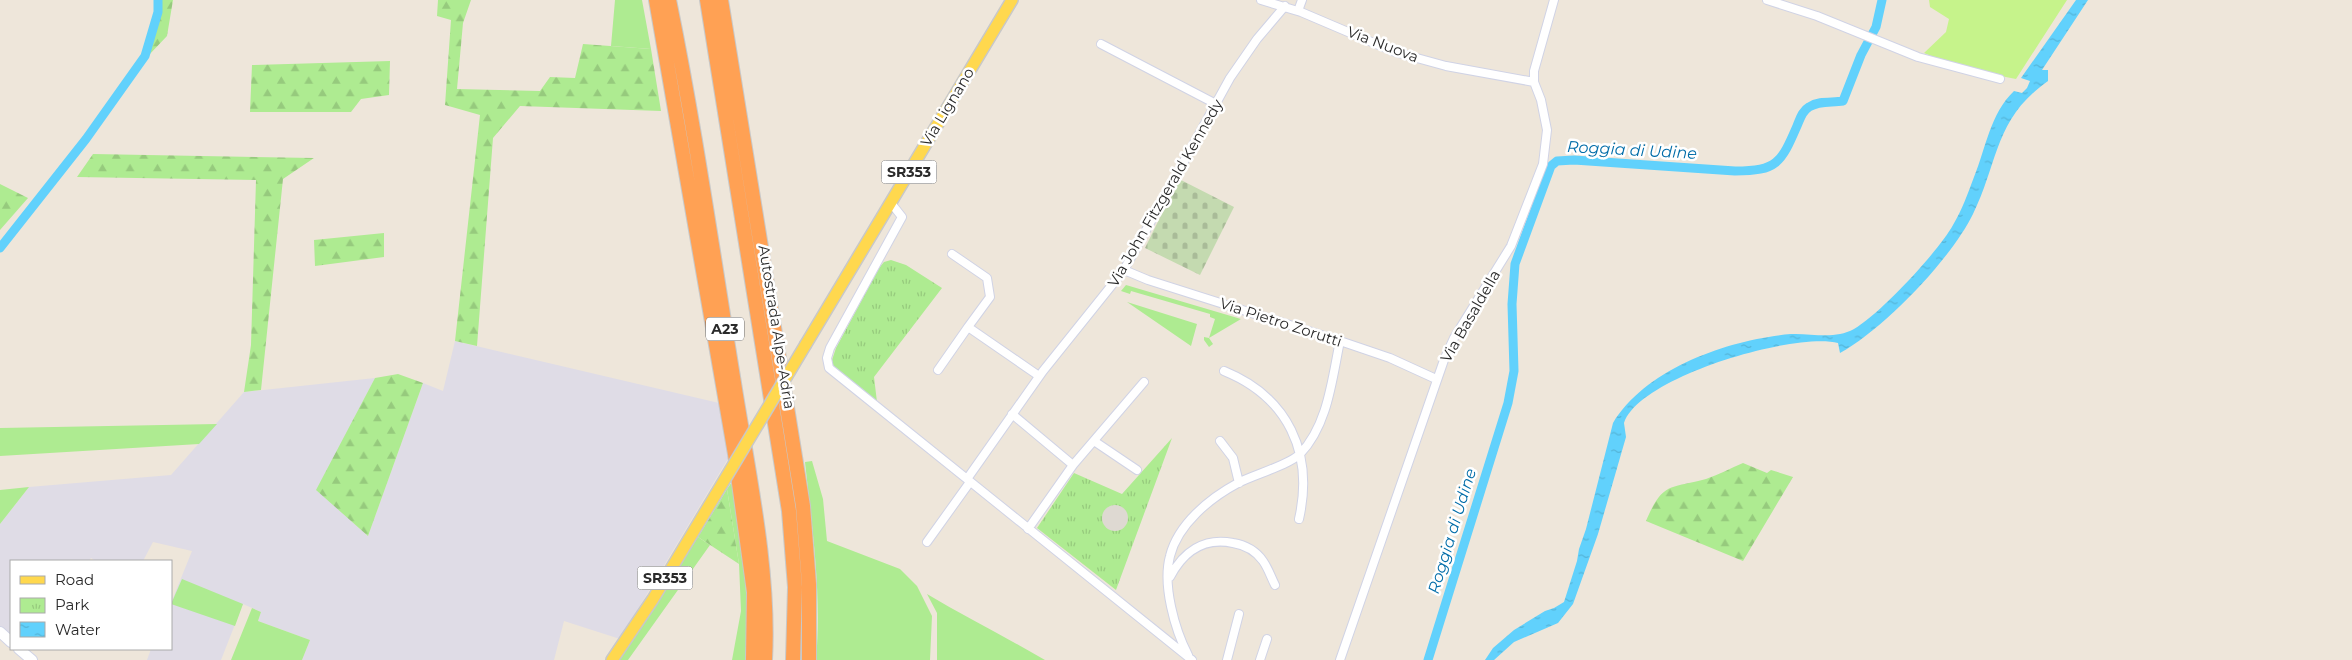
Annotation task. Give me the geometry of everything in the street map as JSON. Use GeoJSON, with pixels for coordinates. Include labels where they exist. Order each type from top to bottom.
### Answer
{"type":"FeatureCollection","features":[{"type":"Feature","properties":{"kind":"highway","name":"A23"},"geometry":{"type":"LineString","coordinates":[[656,0],[734,454],[754,592],[752,657]]}},
{"type":"Feature","properties":{"kind":"highway","name":"A23"},"geometry":{"type":"LineString","coordinates":[[670,0],[703,190],[751,493],[764,594],[765,660]]}},
{"type":"Feature","properties":{"kind":"highway","name":"Autostrada Alpe-Adria"},"geometry":{"type":"LineString","coordinates":[[707,0],[790,511],[795,586],[793,660]]}},
{"type":"Feature","properties":{"kind":"highway","name":"Autostrada Alpe-Adria"},"geometry":{"type":"LineString","coordinates":[[721,0],[803,506],[809,584],[809,660]]}},
{"type":"Feature","properties":{"kind":"main road","name":"Via Lignano"},"geometry":{"type":"LineString","coordinates":[[612,660],[653,599],[1012,0]]}},
{"type":"Feature","properties":{"kind":"main road"},"geometry":{"type":"LineString","coordinates":[[0,632],[10,641]]}},
{"type":"Feature","properties":{"kind":"main road"},"geometry":{"type":"LineString","coordinates":[[20,650],[32,660]]}},
{"type":"Feature","properties":{"kind":"street","name":"Via Nuova"},"geometry":{"type":"LineString","coordinates":[[1264,0],[1298,11],[1395,52],[1446,66],[1534,82]]}},
{"type":"Feature","properties":{"kind":"street"},"geometry":{"type":"LineString","coordinates":[[1298,11],[1302,0]]}},
{"type":"Feature","properties":{"kind":"street","name":"Via Basaldella"},"geometry":{"type":"LineString","coordinates":[[1340,660],[1436,379],[1454,338],[1511,246],[1544,164],[1547,130],[1534,82],[1536,59],[1554,0]]}},
{"type":"Feature","properties":{"kind":"street"},"geometry":{"type":"LineString","coordinates":[[1768,0],[1817,16],[1918,57],[2000,79]]}},
{"type":"Feature","properties":{"kind":"street","name":"Via John Fitzgerald Kennedy"},"geometry":{"type":"LineString","coordinates":[[927,542],[1039,376],[1124,270],[1230,78],[1257,39],[1285,6]]}},
{"type":"Feature","properties":{"kind":"street"},"geometry":{"type":"LineString","coordinates":[[1102,44],[1216,104]]}},
{"type":"Feature","properties":{"kind":"street"},"geometry":{"type":"LineString","coordinates":[[890,203],[902,217],[830,348],[827,363],[833,372],[1191,659]]}},
{"type":"Feature","properties":{"kind":"street"},"geometry":{"type":"LineString","coordinates":[[938,370],[990,297],[987,278],[952,254]]}},
{"type":"Feature","properties":{"kind":"street","name":"Via Pietro Zorutti"},"geometry":{"type":"LineString","coordinates":[[1124,270],[1148,280],[1390,358],[1436,379]]}},
{"type":"Feature","properties":{"kind":"street"},"geometry":{"type":"LineString","coordinates":[[968,328],[1039,376]]}},
{"type":"Feature","properties":{"kind":"street"},"geometry":{"type":"LineString","coordinates":[[1191,659],[1174,623],[1169,578],[1170,556],[1185,527],[1209,502],[1239,482],[1299,455],[1312,436],[1327,406],[1340,341]]}},
{"type":"Feature","properties":{"kind":"street"},"geometry":{"type":"LineString","coordinates":[[1224,371],[1250,384],[1276,408],[1286,421],[1305,476],[1305,488],[1299,519]]}},
{"type":"Feature","properties":{"kind":"street"},"geometry":{"type":"LineString","coordinates":[[1028,529],[1073,465],[1144,382]]}},
{"type":"Feature","properties":{"kind":"street"},"geometry":{"type":"LineString","coordinates":[[1012,414],[1073,465]]}},
{"type":"Feature","properties":{"kind":"street"},"geometry":{"type":"LineString","coordinates":[[1220,440],[1233,458],[1239,482]]}},
{"type":"Feature","properties":{"kind":"street"},"geometry":{"type":"LineString","coordinates":[[1094,441],[1138,470]]}},
{"type":"Feature","properties":{"kind":"street"},"geometry":{"type":"LineString","coordinates":[[1169,578],[1178,562],[1190,551],[1213,541],[1240,544],[1253,550],[1262,560],[1274,585]]}},
{"type":"Feature","properties":{"kind":"street"},"geometry":{"type":"LineString","coordinates":[[1227,660],[1239,614]]}},
{"type":"Feature","properties":{"kind":"street"},"geometry":{"type":"LineString","coordinates":[[1260,660],[1267,639]]}},
{"type":"Feature","properties":{"kind":"shaded area"},"geometry":{"type":"Polygon","coordinates":[[[455,341],[719,403],[729,457],[620,639],[564,621],[554,660],[302,660],[310,640],[258,621],[261,612],[243,604],[221,660],[147,660],[151,650],[172,650],[172,601],[192,551],[153,542],[144,560],[94,560],[91,558],[90,560],[10,560],[10,635],[0,626],[0,524],[29,487],[171,475],[244,392],[375,378],[317,490],[368,536],[423,383],[443,391],[455,341]]]}},
{"type":"Feature","properties":{"kind":"shaded area"},"geometry":{"type":"Polygon","coordinates":[[[1115,505],[1124,509],[1128,518],[1124,527],[1115,531],[1106,527],[1102,518],[1106,509],[1115,505]]]}},
{"type":"Feature","properties":{"kind":"green space"},"geometry":{"type":"Polygon","coordinates":[[[162,0],[173,0],[167,36],[148,56],[161,14],[162,0]]]}},
{"type":"Feature","properties":{"kind":"green space"},"geometry":{"type":"Polygon","coordinates":[[[438,0],[471,0],[463,23],[457,89],[540,91],[550,77],[575,78],[583,44],[651,49],[661,111],[520,106],[493,138],[477,346],[455,341],[480,115],[445,105],[451,20],[437,16],[438,0]]]}},
{"type":"Feature","properties":{"kind":"green space"},"geometry":{"type":"Polygon","coordinates":[[[615,0],[642,0],[651,49],[611,46],[615,0]]]}},
{"type":"Feature","properties":{"kind":"green space"},"geometry":{"type":"Polygon","coordinates":[[[1929,0],[2067,0],[2016,79],[1960,68],[1924,53],[1946,32],[1949,19],[1930,7],[1929,0]]]}},
{"type":"Feature","properties":{"kind":"green space"},"geometry":{"type":"Polygon","coordinates":[[[390,61],[389,95],[361,99],[351,112],[250,112],[252,65],[390,61]]]}},
{"type":"Feature","properties":{"kind":"green space"},"geometry":{"type":"Polygon","coordinates":[[[93,154],[314,158],[283,179],[261,390],[244,392],[251,345],[256,180],[77,177],[93,154]]]}},
{"type":"Feature","properties":{"kind":"green space"},"geometry":{"type":"Polygon","coordinates":[[[1179,179],[1234,207],[1200,275],[1145,248],[1179,179]]]}},
{"type":"Feature","properties":{"kind":"green space"},"geometry":{"type":"Polygon","coordinates":[[[0,184],[28,198],[0,230],[0,184]]]}},
{"type":"Feature","properties":{"kind":"green space"},"geometry":{"type":"Polygon","coordinates":[[[384,233],[384,257],[315,266],[314,240],[384,233]]]}},
{"type":"Feature","properties":{"kind":"green space"},"geometry":{"type":"Polygon","coordinates":[[[891,260],[906,265],[942,288],[874,377],[877,402],[834,368],[832,360],[836,348],[879,268],[884,262],[891,260]]]}},
{"type":"Feature","properties":{"kind":"green space"},"geometry":{"type":"Polygon","coordinates":[[[1126,285],[1241,319],[1209,338],[1215,319],[1210,317],[1210,314],[1131,291],[1130,294],[1121,291],[1126,285]]]}},
{"type":"Feature","properties":{"kind":"green space"},"geometry":{"type":"Polygon","coordinates":[[[1127,302],[1197,324],[1191,346],[1127,302]]]}},
{"type":"Feature","properties":{"kind":"green space"},"geometry":{"type":"Polygon","coordinates":[[[1204,337],[1209,338],[1213,344],[1209,347],[1204,337]]]}},
{"type":"Feature","properties":{"kind":"green space"},"geometry":{"type":"Polygon","coordinates":[[[398,374],[423,383],[368,536],[316,490],[375,378],[398,374]]]}},
{"type":"Feature","properties":{"kind":"green space"},"geometry":{"type":"Polygon","coordinates":[[[217,424],[199,444],[0,456],[0,428],[217,424]]]}},
{"type":"Feature","properties":{"kind":"green space"},"geometry":{"type":"Polygon","coordinates":[[[1172,438],[1116,590],[1037,528],[1074,473],[1122,494],[1172,438]]]}},
{"type":"Feature","properties":{"kind":"green space"},"geometry":{"type":"Polygon","coordinates":[[[812,461],[823,499],[827,541],[900,569],[917,586],[932,616],[930,660],[816,660],[818,635],[817,585],[805,462],[812,461]]]}},
{"type":"Feature","properties":{"kind":"green space"},"geometry":{"type":"Polygon","coordinates":[[[1743,463],[1767,473],[1771,470],[1793,477],[1743,561],[1646,521],[1657,499],[1669,489],[1715,476],[1743,463]]]}},
{"type":"Feature","properties":{"kind":"green space"},"geometry":{"type":"Polygon","coordinates":[[[734,479],[746,592],[747,637],[745,660],[732,660],[741,611],[739,564],[727,489],[734,479]]]}},
{"type":"Feature","properties":{"kind":"green space"},"geometry":{"type":"Polygon","coordinates":[[[29,487],[0,524],[0,490],[29,487]]]}},
{"type":"Feature","properties":{"kind":"green space"},"geometry":{"type":"Polygon","coordinates":[[[727,489],[739,564],[698,537],[727,489]]]}},
{"type":"Feature","properties":{"kind":"green space"},"geometry":{"type":"Polygon","coordinates":[[[698,537],[710,545],[628,660],[619,660],[698,537]]]}},
{"type":"Feature","properties":{"kind":"green space"},"geometry":{"type":"Polygon","coordinates":[[[182,579],[243,604],[235,626],[172,604],[182,579]]]}},
{"type":"Feature","properties":{"kind":"green space"},"geometry":{"type":"Polygon","coordinates":[[[927,594],[1045,660],[937,660],[937,613],[927,594]]]}},
{"type":"Feature","properties":{"kind":"green space"},"geometry":{"type":"Polygon","coordinates":[[[252,608],[261,612],[258,621],[310,640],[302,660],[231,660],[252,608]]]}},
{"type":"Feature","properties":{"kind":"water"},"geometry":{"type":"Polygon","coordinates":[[[2076,0],[2088,0],[2042,70],[2048,70],[2048,81],[2030,95],[2017,110],[2007,126],[1973,214],[1963,232],[1933,271],[1896,310],[1857,342],[1840,353],[1838,343],[1816,341],[1754,351],[1686,375],[1657,390],[1636,406],[1624,423],[1626,437],[1598,534],[1573,604],[1558,623],[1514,642],[1494,660],[1485,660],[1493,648],[1514,630],[1564,602],[1586,529],[1613,423],[1628,404],[1646,387],[1668,372],[1691,360],[1742,342],[1767,337],[1791,334],[1831,335],[1846,332],[1865,321],[1893,297],[1946,237],[1967,195],[1999,110],[2014,91],[2022,93],[2027,88],[2030,81],[2021,78],[2076,0]]]}},
{"type":"Feature","properties":{"kind":"waterway"},"geometry":{"type":"LineString","coordinates":[[0,248],[86,139],[145,56],[158,12],[158,0]]}},
{"type":"Feature","properties":{"kind":"waterway","name":"Roggia di Udine"},"geometry":{"type":"LineString","coordinates":[[1428,660],[1508,403],[1514,371],[1512,304],[1515,264],[1551,166],[1557,161],[1574,160],[1735,171],[1749,171],[1769,167],[1776,162],[1786,149],[1802,115],[1807,109],[1817,103],[1843,101],[1861,55],[1876,27],[1882,0]]}}]}
